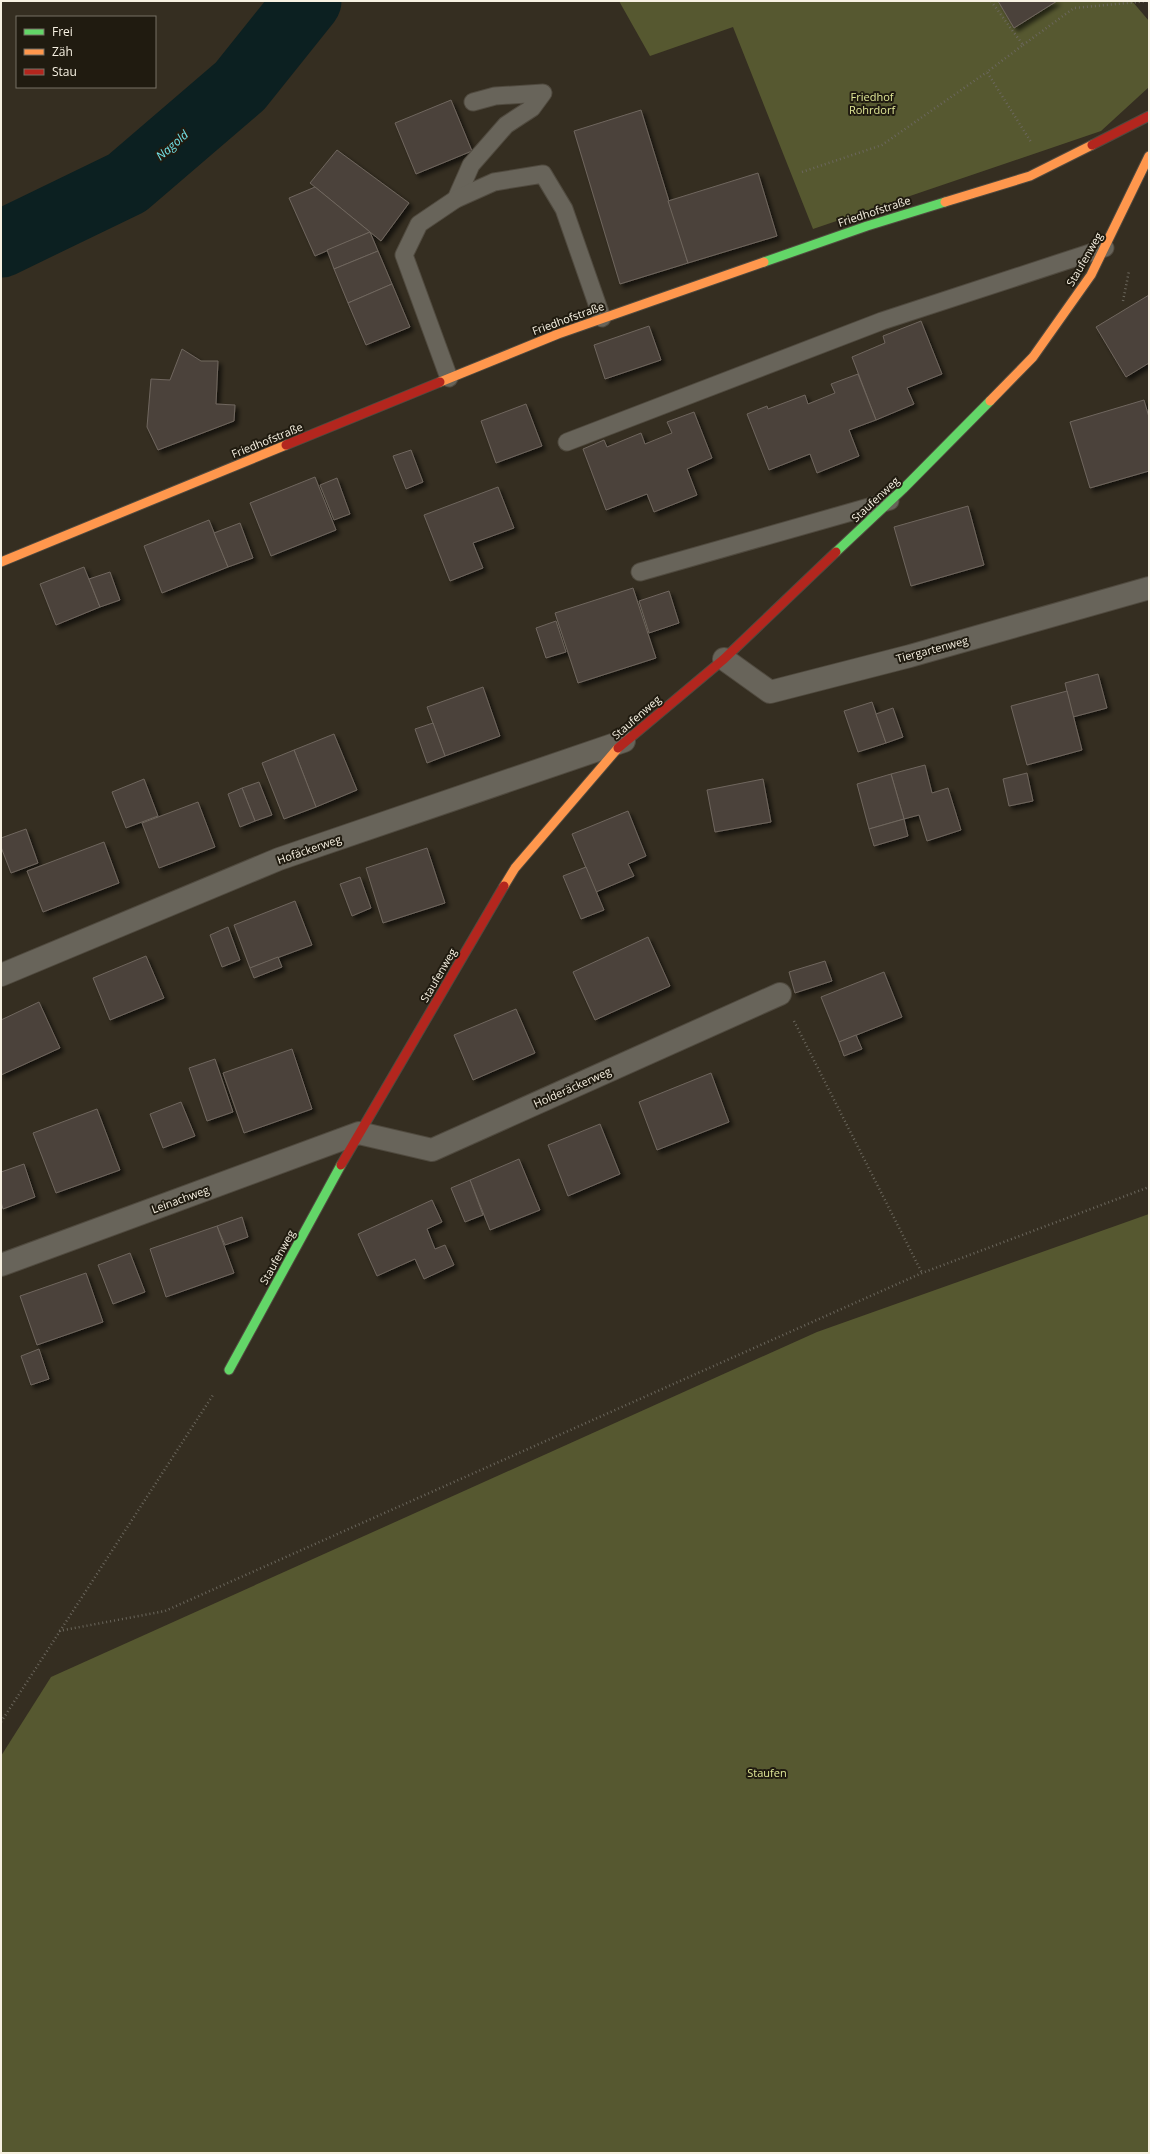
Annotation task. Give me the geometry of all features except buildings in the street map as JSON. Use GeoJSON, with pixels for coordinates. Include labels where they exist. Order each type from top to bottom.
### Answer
{"type":"FeatureCollection","features":[{"type":"Feature","properties":{"kind":"street","name":"Friedhofstraße"},"geometry":{"type":"LineString","coordinates":[[1,562],[558,334],[866,226],[1030,176],[1149,116]]}},
{"type":"Feature","properties":{"kind":"street","name":"Staufenweg"},"geometry":{"type":"LineString","coordinates":[[229,1370],[359,1133],[514,868],[624,741],[724,658],[892,500],[1034,357],[1091,275],[1149,157]]}},
{"type":"Feature","properties":{"kind":"street","name":"Tiergartenweg"},"geometry":{"type":"LineString","coordinates":[[724,658],[770,692],[910,656],[1149,588]]}},
{"type":"Feature","properties":{"kind":"street","name":"Hofäckerweg"},"geometry":{"type":"LineString","coordinates":[[1,975],[279,859],[624,741]]}},
{"type":"Feature","properties":{"kind":"street","name":"Holderäckerweg"},"geometry":{"type":"LineString","coordinates":[[359,1133],[432,1150],[780,994]]}},
{"type":"Feature","properties":{"kind":"street","name":"Leinachweg"},"geometry":{"type":"LineString","coordinates":[[1,1265],[359,1133]]}},
{"type":"Feature","properties":{"kind":"lane"},"geometry":{"type":"LineString","coordinates":[[456,199],[471,165],[506,125],[532,108],[543,93],[495,96],[473,102]]}},
{"type":"Feature","properties":{"kind":"lane"},"geometry":{"type":"LineString","coordinates":[[449,378],[404,255],[419,224],[456,199],[494,182],[543,174],[564,209],[602,318]]}},
{"type":"Feature","properties":{"kind":"lane"},"geometry":{"type":"LineString","coordinates":[[568,442],[882,321],[1105,248]]}},
{"type":"Feature","properties":{"kind":"lane"},"geometry":{"type":"LineString","coordinates":[[640,572],[892,500]]}},
{"type":"Feature","properties":{"kind":"path"},"geometry":{"type":"LineString","coordinates":[[991,1],[1023,45]]}},
{"type":"Feature","properties":{"kind":"path"},"geometry":{"type":"LineString","coordinates":[[802,172],[882,145],[987,72],[1074,8],[1149,1]]}},
{"type":"Feature","properties":{"kind":"path"},"geometry":{"type":"LineString","coordinates":[[987,72],[1047,168]]}},
{"type":"Feature","properties":{"kind":"path"},"geometry":{"type":"LineString","coordinates":[[780,994],[922,1273]]}},
{"type":"Feature","properties":{"kind":"path"},"geometry":{"type":"LineString","coordinates":[[59,1631],[165,1611],[922,1273],[1149,1188]]}},
{"type":"Feature","properties":{"kind":"path"},"geometry":{"type":"LineString","coordinates":[[1,1722],[229,1370]]}},
{"type":"Feature","properties":{"kind":"green space","name":"Friedhof Rohrdorf"},"geometry":{"type":"Polygon","coordinates":[[[619,1],[1132,1],[1149,21],[1149,87],[1101,131],[813,229],[733,27],[650,56],[619,1]]]}},
{"type":"Feature","properties":{"kind":"green space","name":"Staufen"},"geometry":{"type":"Polygon","coordinates":[[[1149,1214],[1149,2153],[1,2153],[1,1756],[51,1677],[817,1332],[1149,1214]]]}},
{"type":"Feature","properties":{"kind":"waterway","name":"Nagold"},"geometry":{"type":"LineString","coordinates":[[1,244],[127,183],[240,86],[308,1]]}},
{"type":"Feature","properties":{"kind":"traffic: fast"},"geometry":{"type":"LineString","coordinates":[[764,262],[867,226],[945,202]]}},
{"type":"Feature","properties":{"kind":"traffic: fast"},"geometry":{"type":"LineString","coordinates":[[836,552],[903,489],[990,401]]}},
{"type":"Feature","properties":{"kind":"traffic: fast"},"geometry":{"type":"LineString","coordinates":[[229,1370],[341,1165]]}},
{"type":"Feature","properties":{"kind":"traffic: slow"},"geometry":{"type":"LineString","coordinates":[[945,202],[1030,176],[1092,145]]}},
{"type":"Feature","properties":{"kind":"traffic: slow"},"geometry":{"type":"LineString","coordinates":[[990,401],[1033,357],[1091,275],[1149,156]]}},
{"type":"Feature","properties":{"kind":"traffic: slow"},"geometry":{"type":"LineString","coordinates":[[440,382],[558,334],[764,262]]}},
{"type":"Feature","properties":{"kind":"traffic: slow"},"geometry":{"type":"LineString","coordinates":[[1,562],[286,445]]}},
{"type":"Feature","properties":{"kind":"traffic: slow"},"geometry":{"type":"LineString","coordinates":[[504,886],[515,868],[618,748]]}},
{"type":"Feature","properties":{"kind":"traffic: jam"},"geometry":{"type":"LineString","coordinates":[[1092,145],[1149,116]]}},
{"type":"Feature","properties":{"kind":"traffic: jam"},"geometry":{"type":"LineString","coordinates":[[286,445],[440,382]]}},
{"type":"Feature","properties":{"kind":"traffic: jam"},"geometry":{"type":"LineString","coordinates":[[618,748],[724,659],[836,552]]}},
{"type":"Feature","properties":{"kind":"traffic: jam"},"geometry":{"type":"LineString","coordinates":[[341,1165],[504,886]]}}]}
